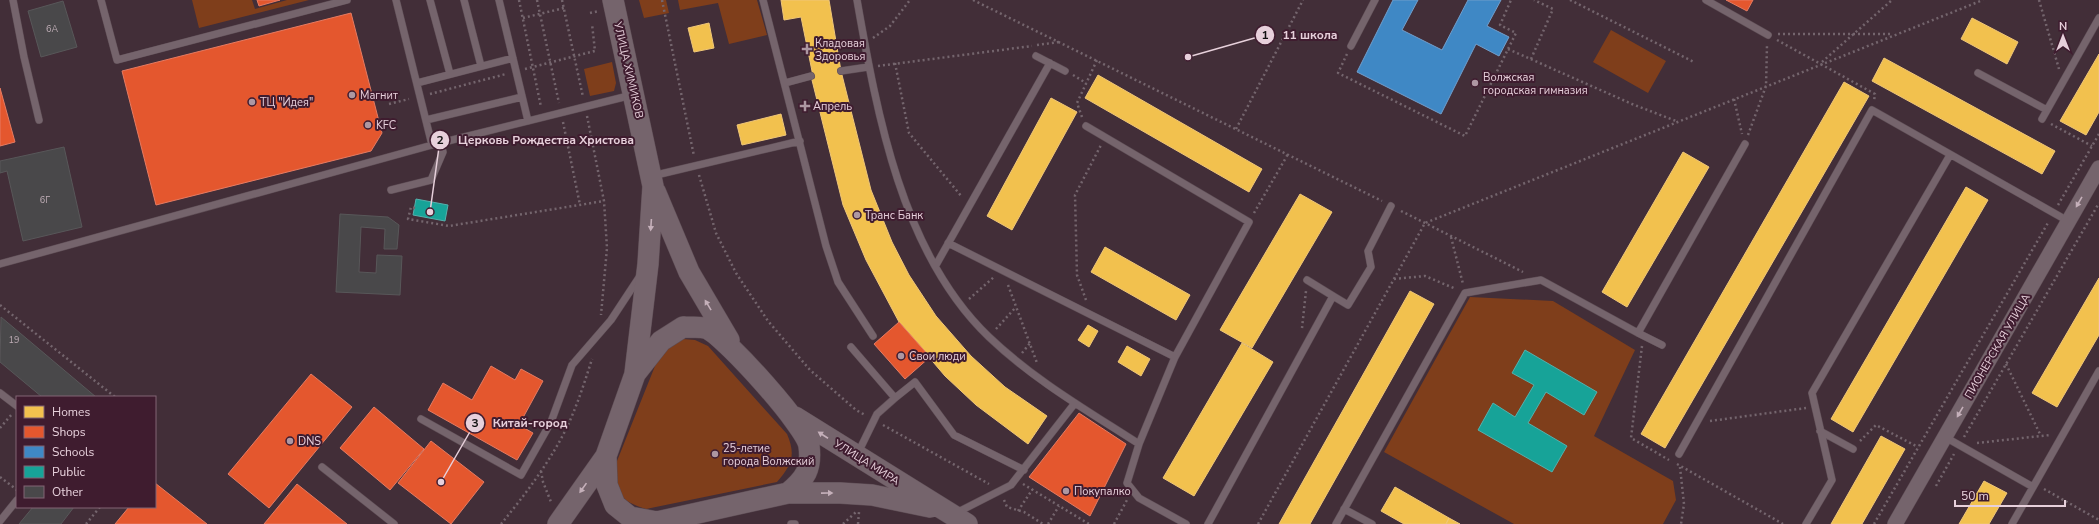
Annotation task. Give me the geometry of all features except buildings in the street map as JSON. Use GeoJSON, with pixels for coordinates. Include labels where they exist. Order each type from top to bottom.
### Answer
{"type":"FeatureCollection","features":[{"type":"Feature","properties":{"kind":"street","name":"УЛИЦА ХИМИКОВ"},"geometry":{"type":"LineString","coordinates":[[613,0],[653,181],[689,272],[736,351]]}},
{"type":"Feature","properties":{"kind":"street","name":"ПИОНЕРСКАЯ УЛИЦА"},"geometry":{"type":"LineString","coordinates":[[1895,524],[2099,168]]}},
{"type":"Feature","properties":{"kind":"street","name":"УЛИЦА ХИМИКОВ"},"geometry":{"type":"LineString","coordinates":[[635,374],[648,264],[653,181]]}},
{"type":"Feature","properties":{"kind":"street"},"geometry":{"type":"LineString","coordinates":[[558,524],[606,456],[635,374],[661,341],[683,327],[707,328],[736,351],[789,413],[809,444],[809,468],[801,483],[788,493]]}},
{"type":"Feature","properties":{"kind":"street","name":"УЛИЦА МИРА"},"geometry":{"type":"LineString","coordinates":[[789,413],[856,456],[955,516]]}},
{"type":"Feature","properties":{"kind":"street"},"geometry":{"type":"LineString","coordinates":[[606,456],[607,485],[615,505],[630,517],[654,523]]}},
{"type":"Feature","properties":{"kind":"street","name":"УЛИЦА МИРА"},"geometry":{"type":"LineString","coordinates":[[654,523],[788,493],[840,493],[872,495],[955,516]]}},
{"type":"Feature","properties":{"kind":"lane"},"geometry":{"type":"LineString","coordinates":[[13,0],[24,57],[39,120]]}},
{"type":"Feature","properties":{"kind":"lane"},"geometry":{"type":"LineString","coordinates":[[101,0],[117,60],[347,0]]}},
{"type":"Feature","properties":{"kind":"lane"},"geometry":{"type":"LineString","coordinates":[[396,0],[432,145]]}},
{"type":"Feature","properties":{"kind":"lane"},"geometry":{"type":"LineString","coordinates":[[430,0],[450,74]]}},
{"type":"Feature","properties":{"kind":"lane"},"geometry":{"type":"LineString","coordinates":[[464,0],[481,66]]}},
{"type":"Feature","properties":{"kind":"lane"},"geometry":{"type":"LineString","coordinates":[[499,0],[528,121]]}},
{"type":"Feature","properties":{"kind":"lane"},"geometry":{"type":"LineString","coordinates":[[763,0],[786,83],[826,246],[838,282],[873,336]]}},
{"type":"Feature","properties":{"kind":"lane"},"geometry":{"type":"LineString","coordinates":[[857,0],[868,67],[898,180],[910,215],[936,265],[962,306],[989,337],[1045,383],[1139,444]]}},
{"type":"Feature","properties":{"kind":"lane"},"geometry":{"type":"LineString","coordinates":[[1351,46],[1375,0]]}},
{"type":"Feature","properties":{"kind":"lane"},"geometry":{"type":"LineString","coordinates":[[1706,0],[1768,34]]}},
{"type":"Feature","properties":{"kind":"lane"},"geometry":{"type":"LineString","coordinates":[[2042,119],[2099,18]]}},
{"type":"Feature","properties":{"kind":"lane"},"geometry":{"type":"LineString","coordinates":[[1036,56],[1065,71]]}},
{"type":"Feature","properties":{"kind":"lane"},"geometry":{"type":"LineString","coordinates":[[417,83],[513,58]]}},
{"type":"Feature","properties":{"kind":"lane"},"geometry":{"type":"LineString","coordinates":[[936,265],[1050,63]]}},
{"type":"Feature","properties":{"kind":"lane"},"geometry":{"type":"LineString","coordinates":[[841,71],[868,67]]}},
{"type":"Feature","properties":{"kind":"lane"},"geometry":{"type":"LineString","coordinates":[[1978,73],[2047,110]]}},
{"type":"Feature","properties":{"kind":"lane"},"geometry":{"type":"LineString","coordinates":[[786,83],[811,76]]}},
{"type":"Feature","properties":{"kind":"lane"},"geometry":{"type":"LineString","coordinates":[[0,264],[441,142],[634,94]]}},
{"type":"Feature","properties":{"kind":"lane"},"geometry":{"type":"LineString","coordinates":[[426,120],[522,97]]}},
{"type":"Feature","properties":{"kind":"lane"},"geometry":{"type":"LineString","coordinates":[[1679,454],[1872,110],[2068,221]]}},
{"type":"Feature","properties":{"kind":"lane"},"geometry":{"type":"LineString","coordinates":[[1086,126],[1249,222],[1176,357],[1139,444],[1127,483],[1138,498],[1186,524]]}},
{"type":"Feature","properties":{"kind":"lane"},"geometry":{"type":"LineString","coordinates":[[653,181],[696,166],[800,141]]}},
{"type":"Feature","properties":{"kind":"lane"},"geometry":{"type":"LineString","coordinates":[[391,190],[432,180],[443,152],[441,142]]}},
{"type":"Feature","properties":{"kind":"lane"},"geometry":{"type":"LineString","coordinates":[[1638,332],[1745,144]]}},
{"type":"Feature","properties":{"kind":"lane"},"geometry":{"type":"LineString","coordinates":[[1806,524],[1832,480],[1812,393],[1950,155]]}},
{"type":"Feature","properties":{"kind":"lane"},"geometry":{"type":"LineString","coordinates":[[1307,280],[1348,305],[1371,268],[1368,251],[1391,206]]}},
{"type":"Feature","properties":{"kind":"lane"},"geometry":{"type":"LineString","coordinates":[[948,243],[1176,357]]}},
{"type":"Feature","properties":{"kind":"lane"},"geometry":{"type":"LineString","coordinates":[[421,419],[521,475],[551,422],[572,365],[611,320],[648,264]]}},
{"type":"Feature","properties":{"kind":"lane"},"geometry":{"type":"LineString","coordinates":[[1336,524],[1465,292],[1541,280],[1662,345]]}},
{"type":"Feature","properties":{"kind":"lane"},"geometry":{"type":"LineString","coordinates":[[1208,524],[1333,296]]}},
{"type":"Feature","properties":{"kind":"lane"},"geometry":{"type":"LineString","coordinates":[[851,347],[895,398]]}},
{"type":"Feature","properties":{"kind":"lane"},"geometry":{"type":"LineString","coordinates":[[2012,524],[2099,372]]}},
{"type":"Feature","properties":{"kind":"lane"},"geometry":{"type":"LineString","coordinates":[[856,456],[877,414],[915,382],[954,435],[1024,470]]}},
{"type":"Feature","properties":{"kind":"lane"},"geometry":{"type":"LineString","coordinates":[[0,393],[15,409]]}},
{"type":"Feature","properties":{"kind":"lane"},"geometry":{"type":"LineString","coordinates":[[955,516],[1012,486],[1075,403]]}},
{"type":"Feature","properties":{"kind":"lane"},"geometry":{"type":"LineString","coordinates":[[1820,431],[1853,449]]}},
{"type":"Feature","properties":{"kind":"lane"},"geometry":{"type":"LineString","coordinates":[[1945,437],[2034,486]]}},
{"type":"Feature","properties":{"kind":"lane"},"geometry":{"type":"LineString","coordinates":[[322,467],[394,524]]}},
{"type":"Feature","properties":{"kind":"lane"},"geometry":{"type":"LineString","coordinates":[[0,522],[16,501]]}},
{"type":"Feature","properties":{"kind":"lane"},"geometry":{"type":"LineString","coordinates":[[1344,509],[1372,524]]}},
{"type":"Feature","properties":{"kind":"path"},"geometry":{"type":"LineString","coordinates":[[519,0],[543,117]]}},
{"type":"Feature","properties":{"kind":"path"},"geometry":{"type":"LineString","coordinates":[[537,0],[580,205]]}},
{"type":"Feature","properties":{"kind":"path"},"geometry":{"type":"LineString","coordinates":[[501,524],[541,470],[567,427],[582,391],[598,335],[607,248],[604,201],[562,0]]}},
{"type":"Feature","properties":{"kind":"path"},"geometry":{"type":"LineString","coordinates":[[662,0],[696,166],[716,233],[736,273],[768,321],[810,370],[856,410],[1000,491],[1007,507],[1018,510],[1043,524]]}},
{"type":"Feature","properties":{"kind":"path"},"geometry":{"type":"LineString","coordinates":[[907,0],[908,4]]}},
{"type":"Feature","properties":{"kind":"path"},"geometry":{"type":"LineString","coordinates":[[865,44],[890,26],[910,0]]}},
{"type":"Feature","properties":{"kind":"path"},"geometry":{"type":"LineString","coordinates":[[973,0],[1541,280]]}},
{"type":"Feature","properties":{"kind":"path"},"geometry":{"type":"LineString","coordinates":[[1236,129],[1303,0]]}},
{"type":"Feature","properties":{"kind":"path"},"geometry":{"type":"LineString","coordinates":[[1351,46],[1338,73],[1465,136],[1516,33],[1500,25],[1511,0]]}},
{"type":"Feature","properties":{"kind":"path"},"geometry":{"type":"LineString","coordinates":[[1531,59],[1554,9],[1534,0]]}},
{"type":"Feature","properties":{"kind":"path"},"geometry":{"type":"LineString","coordinates":[[1570,0],[1694,62]]}},
{"type":"Feature","properties":{"kind":"path"},"geometry":{"type":"LineString","coordinates":[[1820,64],[1892,0]]}},
{"type":"Feature","properties":{"kind":"path"},"geometry":{"type":"LineString","coordinates":[[1258,524],[1424,223],[1983,0]]}},
{"type":"Feature","properties":{"kind":"path"},"geometry":{"type":"LineString","coordinates":[[2039,0],[2063,82]]}},
{"type":"Feature","properties":{"kind":"path"},"geometry":{"type":"LineString","coordinates":[[522,18],[564,8]]}},
{"type":"Feature","properties":{"kind":"path"},"geometry":{"type":"LineString","coordinates":[[389,104],[595,52],[592,24]]}},
{"type":"Feature","properties":{"kind":"path"},"geometry":{"type":"LineString","coordinates":[[1768,34],[1896,34]]}},
{"type":"Feature","properties":{"kind":"path"},"geometry":{"type":"LineString","coordinates":[[1768,34],[1875,94],[1872,110]]}},
{"type":"Feature","properties":{"kind":"path"},"geometry":{"type":"LineString","coordinates":[[1745,144],[1766,86],[1768,34]]}},
{"type":"Feature","properties":{"kind":"path"},"geometry":{"type":"LineString","coordinates":[[868,67],[1060,42]]}},
{"type":"Feature","properties":{"kind":"path"},"geometry":{"type":"LineString","coordinates":[[1508,49],[1632,104],[1677,122]]}},
{"type":"Feature","properties":{"kind":"path"},"geometry":{"type":"LineString","coordinates":[[1086,126],[1077,103],[1097,60]]}},
{"type":"Feature","properties":{"kind":"path"},"geometry":{"type":"LineString","coordinates":[[896,63],[909,133],[969,205]]}},
{"type":"Feature","properties":{"kind":"path"},"geometry":{"type":"LineString","coordinates":[[1065,71],[1086,83]]}},
{"type":"Feature","properties":{"kind":"path"},"geometry":{"type":"LineString","coordinates":[[1734,99],[1745,144]]}},
{"type":"Feature","properties":{"kind":"path"},"geometry":{"type":"LineString","coordinates":[[2042,119],[2092,146]]}},
{"type":"Feature","properties":{"kind":"path"},"geometry":{"type":"LineString","coordinates":[[1874,524],[2099,134]]}},
{"type":"Feature","properties":{"kind":"path"},"geometry":{"type":"LineString","coordinates":[[1090,314],[1076,275],[1075,195],[1105,137]]}},
{"type":"Feature","properties":{"kind":"path"},"geometry":{"type":"LineString","coordinates":[[1249,222],[1288,154]]}},
{"type":"Feature","properties":{"kind":"path"},"geometry":{"type":"LineString","coordinates":[[415,208],[411,207],[408,219],[449,226],[604,201]]}},
{"type":"Feature","properties":{"kind":"path"},"geometry":{"type":"LineString","coordinates":[[1932,491],[2099,203]]}},
{"type":"Feature","properties":{"kind":"path"},"geometry":{"type":"LineString","coordinates":[[1450,236],[1465,292]]}},
{"type":"Feature","properties":{"kind":"path"},"geometry":{"type":"LineString","coordinates":[[962,306],[1002,270],[1045,383]]}},
{"type":"Feature","properties":{"kind":"path"},"geometry":{"type":"LineString","coordinates":[[1394,279],[1424,276],[1465,292]]}},
{"type":"Feature","properties":{"kind":"path"},"geometry":{"type":"LineString","coordinates":[[1299,359],[1307,280]]}},
{"type":"Feature","properties":{"kind":"path"},"geometry":{"type":"LineString","coordinates":[[0,305],[114,396]]}},
{"type":"Feature","properties":{"kind":"path"},"geometry":{"type":"LineString","coordinates":[[989,337],[1016,306]]}},
{"type":"Feature","properties":{"kind":"path"},"geometry":{"type":"LineString","coordinates":[[2006,364],[2041,436]]}},
{"type":"Feature","properties":{"kind":"path"},"geometry":{"type":"LineString","coordinates":[[1697,422],[1815,407]]}},
{"type":"Feature","properties":{"kind":"path"},"geometry":{"type":"LineString","coordinates":[[0,428],[15,409]]}},
{"type":"Feature","properties":{"kind":"path"},"geometry":{"type":"LineString","coordinates":[[1853,449],[1876,425],[1918,447]]}},
{"type":"Feature","properties":{"kind":"path"},"geometry":{"type":"LineString","coordinates":[[1959,446],[2063,434]]}},
{"type":"Feature","properties":{"kind":"path"},"geometry":{"type":"LineString","coordinates":[[1679,454],[1684,504],[1680,524]]}},
{"type":"Feature","properties":{"kind":"path"},"geometry":{"type":"LineString","coordinates":[[541,470],[543,482],[552,503]]}},
{"type":"Feature","properties":{"kind":"path"},"geometry":{"type":"LineString","coordinates":[[0,477],[16,489]]}},
{"type":"Feature","properties":{"kind":"path"},"geometry":{"type":"LineString","coordinates":[[1016,480],[1059,506],[1083,523],[1089,524]]}},
{"type":"Feature","properties":{"kind":"path"},"geometry":{"type":"LineString","coordinates":[[2034,486],[2099,520]]}},
{"type":"Feature","properties":{"kind":"path"},"geometry":{"type":"LineString","coordinates":[[1018,510],[1032,490]]}},
{"type":"Feature","properties":{"kind":"path"},"geometry":{"type":"LineString","coordinates":[[1114,524],[1132,491]]}},
{"type":"Feature","properties":{"kind":"path"},"geometry":{"type":"LineString","coordinates":[[1048,524],[1059,506]]}},
{"type":"Feature","properties":{"kind":"path"},"geometry":{"type":"LineString","coordinates":[[86,524],[99,508]]}},
{"type":"Feature","properties":{"kind":"path"},"geometry":{"type":"LineString","coordinates":[[843,524],[860,509],[858,524]]}},
{"type":"Feature","properties":{"kind":"shaded area"},"geometry":{"type":"Polygon","coordinates":[[[192,0],[252,0],[255,9],[287,0],[309,0],[199,28],[192,0]]]}},
{"type":"Feature","properties":{"kind":"shaded area"},"geometry":{"type":"Polygon","coordinates":[[[639,0],[666,0],[669,13],[644,18],[639,0]]]}},
{"type":"Feature","properties":{"kind":"shaded area"},"geometry":{"type":"Polygon","coordinates":[[[678,0],[757,0],[767,35],[729,44],[718,3],[680,10],[678,0]]]}},
{"type":"Feature","properties":{"kind":"shaded area"},"geometry":{"type":"Polygon","coordinates":[[[1611,30],[1666,61],[1648,93],[1593,62],[1611,30]]]}},
{"type":"Feature","properties":{"kind":"shaded area"},"geometry":{"type":"Polygon","coordinates":[[[612,62],[616,83],[614,91],[590,96],[584,69],[612,62]]]}},
{"type":"Feature","properties":{"kind":"shaded area"},"geometry":{"type":"Polygon","coordinates":[[[1470,297],[1553,301],[1635,350],[1594,436],[1673,481],[1676,500],[1663,524],[1514,524],[1384,452],[1470,297]]]}},
{"type":"Feature","properties":{"kind":"shaded area"},"geometry":{"type":"Polygon","coordinates":[[[683,339],[695,340],[708,346],[787,434],[790,441],[792,454],[791,460],[777,482],[646,509],[630,503],[621,495],[616,483],[615,466],[661,351],[683,339]]]}},
{"type":"Feature","properties":{"kind":"place","name":"Кладовая Здоровья"},"geometry":{"type":"Point","coordinates":[807,49]}},
{"type":"Feature","properties":{"kind":"place","name":"11 школа"},"geometry":{"type":"Point","coordinates":[1188,57]}},
{"type":"Feature","properties":{"kind":"place","name":"Волжская городская гимназия"},"geometry":{"type":"Point","coordinates":[1475,83]}},
{"type":"Feature","properties":{"kind":"place","name":"Магнит"},"geometry":{"type":"Point","coordinates":[352,95]}},
{"type":"Feature","properties":{"kind":"place","name":"ТЦ \"Идея\""},"geometry":{"type":"Point","coordinates":[252,102]}},
{"type":"Feature","properties":{"kind":"place","name":"Апрель"},"geometry":{"type":"Point","coordinates":[805,106]}},
{"type":"Feature","properties":{"kind":"place","name":"KFC"},"geometry":{"type":"Point","coordinates":[368,125]}},
{"type":"Feature","properties":{"kind":"place","name":"Церковь Рождества Христова"},"geometry":{"type":"Point","coordinates":[430,212]}},
{"type":"Feature","properties":{"kind":"place","name":"Транс Банк"},"geometry":{"type":"Point","coordinates":[857,215]}},
{"type":"Feature","properties":{"kind":"place","name":"Свои люди"},"geometry":{"type":"Point","coordinates":[901,356]}},
{"type":"Feature","properties":{"kind":"place","name":"DNS"},"geometry":{"type":"Point","coordinates":[290,441]}},
{"type":"Feature","properties":{"kind":"place","name":"25-летие города Волжский"},"geometry":{"type":"Point","coordinates":[715,454]}},
{"type":"Feature","properties":{"kind":"place","name":"Китай-город"},"geometry":{"type":"Point","coordinates":[441,482]}},
{"type":"Feature","properties":{"kind":"place","name":"Покупалко"},"geometry":{"type":"Point","coordinates":[1066,491]}}]}
